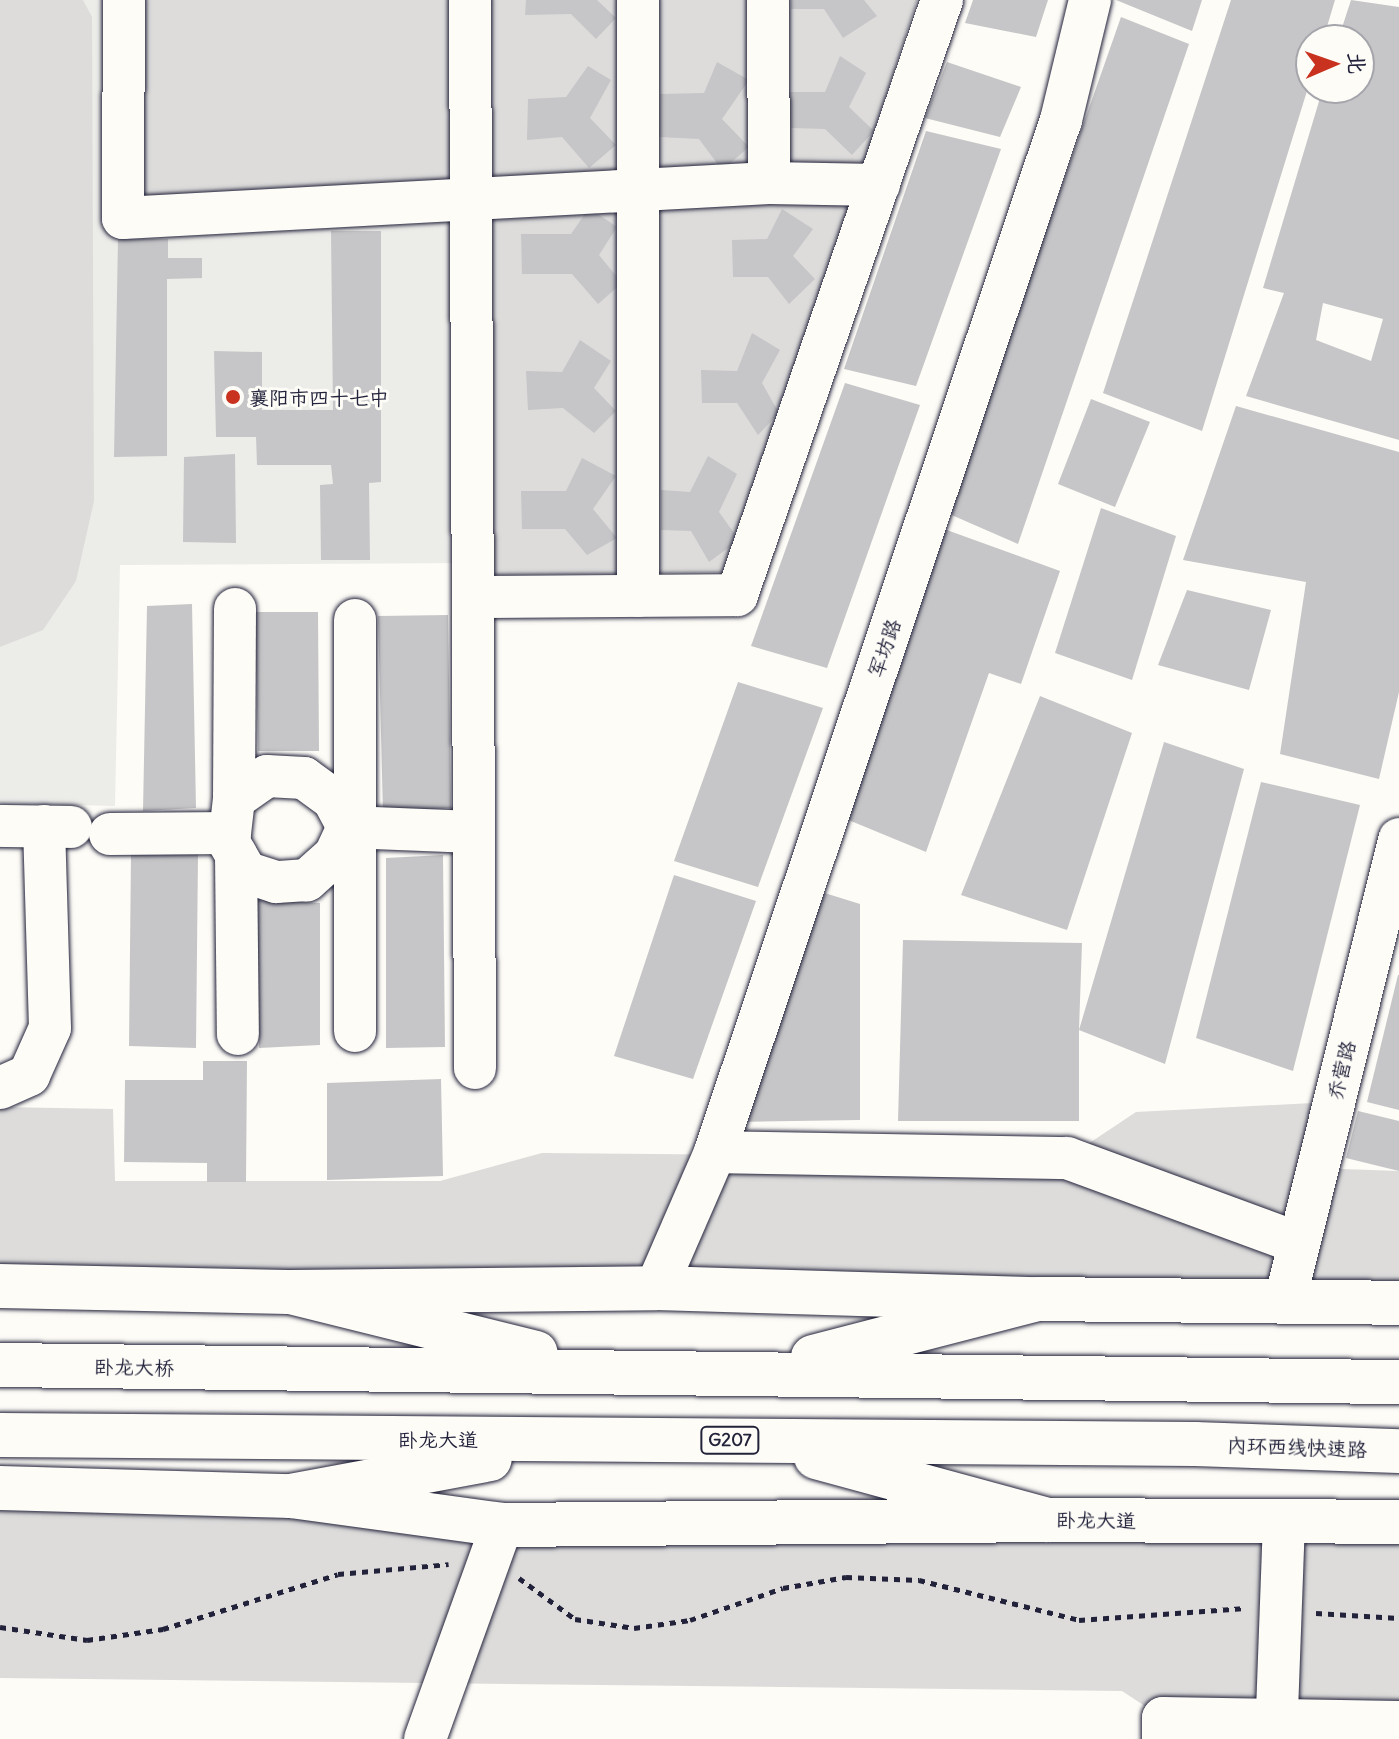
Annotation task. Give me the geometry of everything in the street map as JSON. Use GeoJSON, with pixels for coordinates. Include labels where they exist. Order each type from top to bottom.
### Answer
{"type":"FeatureCollection","features":[{"type":"Feature","properties":{"kind":"highway"},"geometry":{"type":"LineString","coordinates":[[0,1286],[290,1292],[656,1288],[1037,1299],[1399,1303]]}},
{"type":"Feature","properties":{"kind":"highway"},"geometry":{"type":"LineString","coordinates":[[290,1292],[601,1369],[1399,1382]]}},
{"type":"Feature","properties":{"kind":"highway"},"geometry":{"type":"LineString","coordinates":[[760,1371],[1037,1299]]}},
{"type":"Feature","properties":{"kind":"highway","name":"卧龙大桥"},"geometry":{"type":"LineString","coordinates":[[0,1365],[601,1369]]}},
{"type":"Feature","properties":{"kind":"highway","name":"卧龙大道"},"geometry":{"type":"LineString","coordinates":[[0,1435],[264,1440],[602,1439],[1195,1444]]}},
{"type":"Feature","properties":{"kind":"highway"},"geometry":{"type":"LineString","coordinates":[[291,1496],[602,1439]]}},
{"type":"Feature","properties":{"kind":"highway","name":"卧龙大道"},"geometry":{"type":"LineString","coordinates":[[756,1440],[1048,1520],[1399,1522]]}},
{"type":"Feature","properties":{"kind":"highway","name":"内环西线快速路"},"geometry":{"type":"LineString","coordinates":[[1195,1444],[1399,1451]]}},
{"type":"Feature","properties":{"kind":"highway"},"geometry":{"type":"LineString","coordinates":[[0,1488],[291,1496],[495,1540],[1048,1520]]}},
{"type":"Feature","properties":{"kind":"street"},"geometry":{"type":"LineString","coordinates":[[124,0],[123,218],[472,198],[638,193],[769,183],[879,185]]}},
{"type":"Feature","properties":{"kind":"street"},"geometry":{"type":"LineString","coordinates":[[470,0],[475,1068]]}},
{"type":"Feature","properties":{"kind":"street"},"geometry":{"type":"LineString","coordinates":[[638,0],[638,596]]}},
{"type":"Feature","properties":{"kind":"street"},"geometry":{"type":"LineString","coordinates":[[768,0],[769,183]]}},
{"type":"Feature","properties":{"kind":"street"},"geometry":{"type":"LineString","coordinates":[[474,597],[737,595],[942,0]]}},
{"type":"Feature","properties":{"kind":"street","name":"军坊路"},"geometry":{"type":"LineString","coordinates":[[656,1288],[715,1152],[1061,120],[1090,0]]}},
{"type":"Feature","properties":{"kind":"street"},"geometry":{"type":"LineString","coordinates":[[235,609],[233,829],[238,1034]]}},
{"type":"Feature","properties":{"kind":"street"},"geometry":{"type":"LineString","coordinates":[[355,620],[352,828],[355,1031]]}},
{"type":"Feature","properties":{"kind":"street"},"geometry":{"type":"LineString","coordinates":[[267,776],[304,778],[333,799],[352,828],[335,855],[307,880],[276,882],[246,872],[233,829],[267,776]]}},
{"type":"Feature","properties":{"kind":"street"},"geometry":{"type":"LineString","coordinates":[[0,826],[233,829]]}},
{"type":"Feature","properties":{"kind":"street"},"geometry":{"type":"LineString","coordinates":[[352,828],[474,832]]}},
{"type":"Feature","properties":{"kind":"street"},"geometry":{"type":"LineString","coordinates":[[0,1088],[29,1075],[50,1028],[75,829]]}},
{"type":"Feature","properties":{"kind":"street","name":"乔营路"},"geometry":{"type":"LineString","coordinates":[[1285,1301],[1295,1242],[1399,839]]}},
{"type":"Feature","properties":{"kind":"street"},"geometry":{"type":"LineString","coordinates":[[715,1152],[1067,1158],[1295,1242]]}},
{"type":"Feature","properties":{"kind":"street"},"geometry":{"type":"LineString","coordinates":[[1276,1729],[1284,1521]]}},
{"type":"Feature","properties":{"kind":"street"},"geometry":{"type":"LineString","coordinates":[[425,1739],[495,1540]]}},
{"type":"Feature","properties":{"kind":"street"},"geometry":{"type":"LineString","coordinates":[[1163,1739],[1163,1718],[1276,1729],[1394,1728]]}},
{"type":"Feature","properties":{"kind":"path"},"geometry":{"type":"LineString","coordinates":[[0,1627],[87,1640],[163,1629],[338,1574],[422,1570],[495,1540],[575,1619],[634,1628],[690,1620],[783,1588],[846,1577],[919,1580],[1079,1620],[1236,1607],[1399,1618]]}},
{"type":"Feature","properties":{"kind":"shaded area","name":"襄阳市四十七中"},"geometry":{"type":"Polygon","coordinates":[[[0,0],[105,0],[110,231],[465,221],[468,563],[120,565],[115,806],[0,803],[0,0]]]}},
{"type":"Feature","properties":{"kind":"shaded area"},"geometry":{"type":"Polygon","coordinates":[[[0,0],[83,0],[92,17],[94,501],[76,581],[43,630],[0,647],[0,0]]]}},
{"type":"Feature","properties":{"kind":"shaded area"},"geometry":{"type":"Polygon","coordinates":[[[124,0],[470,0],[472,198],[123,218],[124,0]]]}},
{"type":"Feature","properties":{"kind":"shaded area"},"geometry":{"type":"Polygon","coordinates":[[[488,0],[917,0],[732,572],[490,575],[488,0]]]}},
{"type":"Feature","properties":{"kind":"shaded area"},"geometry":{"type":"Polygon","coordinates":[[[1332,1102],[1315,1168],[1399,1171],[1399,1303],[0,1286],[0,1107],[113,1109],[115,1181],[440,1181],[542,1153],[1067,1158],[1136,1112],[1332,1102]]]}},
{"type":"Feature","properties":{"kind":"shaded area"},"geometry":{"type":"Polygon","coordinates":[[[0,1488],[502,1525],[1399,1522],[1399,1722],[1163,1718],[1122,1691],[0,1678],[0,1488]]]}},
{"type":"Feature","properties":{"kind":"building"},"geometry":{"type":"Polygon","coordinates":[[[526,0],[597,0],[616,18],[596,39],[571,14],[525,15],[526,0]]]}},
{"type":"Feature","properties":{"kind":"building"},"geometry":{"type":"Polygon","coordinates":[[[791,0],[864,0],[877,16],[843,38],[824,9],[791,9],[791,0]]]}},
{"type":"Feature","properties":{"kind":"building"},"geometry":{"type":"Polygon","coordinates":[[[973,0],[1048,0],[1036,37],[965,23],[973,0]]]}},
{"type":"Feature","properties":{"kind":"building"},"geometry":{"type":"Polygon","coordinates":[[[1116,0],[1202,0],[1192,31],[1116,0]]]}},
{"type":"Feature","properties":{"kind":"building"},"geometry":{"type":"Polygon","coordinates":[[[1231,0],[1335,0],[1328,24],[1295,24],[1295,104],[1303,104],[1202,431],[1103,393],[1231,0]]]}},
{"type":"Feature","properties":{"kind":"building"},"geometry":{"type":"Polygon","coordinates":[[[1351,0],[1399,7],[1399,440],[1246,396],[1284,293],[1263,288],[1318,104],[1375,104],[1375,24],[1343,24],[1351,0]],[[1323,303],[1316,340],[1371,361],[1383,319],[1323,303]]]}},
{"type":"Feature","properties":{"kind":"building"},"geometry":{"type":"Polygon","coordinates":[[[1121,17],[1189,44],[1018,544],[947,513],[1121,17]]]}},
{"type":"Feature","properties":{"kind":"building"},"geometry":{"type":"Polygon","coordinates":[[[840,56],[866,73],[849,107],[874,131],[852,155],[825,129],[791,128],[789,92],[825,92],[840,56]]]}},
{"type":"Feature","properties":{"kind":"building"},"geometry":{"type":"Polygon","coordinates":[[[717,62],[749,80],[722,119],[749,147],[722,170],[699,139],[659,137],[660,94],[704,93],[717,62]]]}},
{"type":"Feature","properties":{"kind":"building"},"geometry":{"type":"Polygon","coordinates":[[[947,62],[1021,87],[1000,137],[925,118],[947,62]]]}},
{"type":"Feature","properties":{"kind":"building"},"geometry":{"type":"Polygon","coordinates":[[[588,66],[611,80],[590,118],[616,145],[589,168],[562,137],[527,140],[528,99],[566,97],[588,66]]]}},
{"type":"Feature","properties":{"kind":"building"},"geometry":{"type":"Polygon","coordinates":[[[926,131],[1001,149],[916,386],[844,369],[926,131]]]}},
{"type":"Feature","properties":{"kind":"building"},"geometry":{"type":"Polygon","coordinates":[[[589,208],[617,227],[599,255],[622,283],[598,304],[572,274],[522,274],[521,234],[571,234],[589,208]]]}},
{"type":"Feature","properties":{"kind":"building"},"geometry":{"type":"Polygon","coordinates":[[[782,209],[813,229],[793,256],[815,279],[789,304],[768,277],[733,277],[732,240],[767,239],[782,209]]]}},
{"type":"Feature","properties":{"kind":"building"},"geometry":{"type":"Polygon","coordinates":[[[331,231],[381,231],[381,482],[369,483],[370,560],[321,560],[320,485],[333,484],[331,465],[257,465],[256,437],[216,437],[214,351],[262,352],[262,410],[333,410],[331,231]]]}},
{"type":"Feature","properties":{"kind":"building"},"geometry":{"type":"Polygon","coordinates":[[[118,239],[168,239],[168,258],[202,258],[202,278],[167,279],[167,456],[114,457],[118,239]]]}},
{"type":"Feature","properties":{"kind":"building"},"geometry":{"type":"Polygon","coordinates":[[[752,333],[780,350],[762,383],[779,413],[758,435],[737,403],[702,403],[701,370],[737,371],[752,333]]]}},
{"type":"Feature","properties":{"kind":"building"},"geometry":{"type":"Polygon","coordinates":[[[580,340],[611,361],[594,388],[616,411],[594,433],[563,408],[528,410],[526,371],[562,372],[580,340]]]}},
{"type":"Feature","properties":{"kind":"building"},"geometry":{"type":"Polygon","coordinates":[[[845,383],[920,405],[827,668],[751,646],[845,383]]]}},
{"type":"Feature","properties":{"kind":"building"},"geometry":{"type":"Polygon","coordinates":[[[1091,399],[1150,422],[1115,507],[1058,484],[1091,399]]]}},
{"type":"Feature","properties":{"kind":"building"},"geometry":{"type":"Polygon","coordinates":[[[1236,406],[1399,452],[1399,692],[1379,779],[1280,754],[1306,582],[1183,560],[1236,406]]]}},
{"type":"Feature","properties":{"kind":"building"},"geometry":{"type":"Polygon","coordinates":[[[235,454],[236,543],[183,542],[184,457],[235,454]]]}},
{"type":"Feature","properties":{"kind":"building"},"geometry":{"type":"Polygon","coordinates":[[[708,456],[737,474],[719,512],[739,540],[709,562],[691,531],[661,530],[661,490],[690,492],[708,456]]]}},
{"type":"Feature","properties":{"kind":"building"},"geometry":{"type":"Polygon","coordinates":[[[582,458],[616,476],[593,509],[617,538],[587,555],[565,529],[522,529],[521,491],[566,491],[582,458]]]}},
{"type":"Feature","properties":{"kind":"building"},"geometry":{"type":"Polygon","coordinates":[[[1101,508],[1176,536],[1132,680],[1055,653],[1101,508]]]}},
{"type":"Feature","properties":{"kind":"building"},"geometry":{"type":"Polygon","coordinates":[[[944,529],[1060,571],[1021,684],[989,673],[926,852],[846,819],[944,529]]]}},
{"type":"Feature","properties":{"kind":"building"},"geometry":{"type":"Polygon","coordinates":[[[1187,590],[1271,610],[1249,690],[1158,665],[1187,590]]]}},
{"type":"Feature","properties":{"kind":"building"},"geometry":{"type":"Polygon","coordinates":[[[192,604],[196,808],[143,811],[147,606],[192,604]]]}},
{"type":"Feature","properties":{"kind":"building"},"geometry":{"type":"Polygon","coordinates":[[[255,612],[318,612],[319,751],[258,751],[255,612]]]}},
{"type":"Feature","properties":{"kind":"building"},"geometry":{"type":"Polygon","coordinates":[[[448,615],[451,808],[383,812],[378,616],[448,615]]]}},
{"type":"Feature","properties":{"kind":"building"},"geometry":{"type":"Polygon","coordinates":[[[738,682],[823,708],[758,887],[674,861],[738,682]]]}},
{"type":"Feature","properties":{"kind":"building"},"geometry":{"type":"Polygon","coordinates":[[[1040,696],[1132,733],[1067,930],[961,895],[1040,696]]]}},
{"type":"Feature","properties":{"kind":"building"},"geometry":{"type":"Polygon","coordinates":[[[1164,742],[1244,769],[1165,1064],[1079,1030],[1164,742]]]}},
{"type":"Feature","properties":{"kind":"building"},"geometry":{"type":"Polygon","coordinates":[[[1261,782],[1360,805],[1293,1071],[1196,1038],[1261,782]]]}},
{"type":"Feature","properties":{"kind":"building"},"geometry":{"type":"Polygon","coordinates":[[[131,854],[198,854],[196,1048],[129,1046],[131,854]]]}},
{"type":"Feature","properties":{"kind":"building"},"geometry":{"type":"Polygon","coordinates":[[[443,855],[445,1047],[386,1048],[386,858],[443,855]]]}},
{"type":"Feature","properties":{"kind":"building"},"geometry":{"type":"Polygon","coordinates":[[[674,875],[756,901],[693,1079],[614,1056],[674,875]]]}},
{"type":"Feature","properties":{"kind":"building"},"geometry":{"type":"Polygon","coordinates":[[[815,890],[860,904],[860,1120],[737,1122],[815,890]]]}},
{"type":"Feature","properties":{"kind":"building"},"geometry":{"type":"Polygon","coordinates":[[[257,900],[320,903],[320,1045],[259,1048],[257,900]]]}},
{"type":"Feature","properties":{"kind":"building"},"geometry":{"type":"Polygon","coordinates":[[[903,940],[1082,943],[1079,1121],[898,1121],[903,940]]]}},
{"type":"Feature","properties":{"kind":"building"},"geometry":{"type":"Polygon","coordinates":[[[1399,975],[1399,1110],[1367,1102],[1399,975]]]}},
{"type":"Feature","properties":{"kind":"building"},"geometry":{"type":"Polygon","coordinates":[[[203,1061],[247,1061],[246,1182],[207,1182],[207,1163],[124,1162],[125,1080],[203,1080],[203,1061]]]}},
{"type":"Feature","properties":{"kind":"building"},"geometry":{"type":"Polygon","coordinates":[[[441,1079],[443,1176],[327,1180],[327,1083],[441,1079]]]}},
{"type":"Feature","properties":{"kind":"building"},"geometry":{"type":"Polygon","coordinates":[[[1358,1111],[1399,1121],[1399,1171],[1346,1158],[1358,1111]]]}},
{"type":"Feature","properties":{"kind":"place","name":"襄阳市四十七中"},"geometry":{"type":"Point","coordinates":[233,397]}}]}
